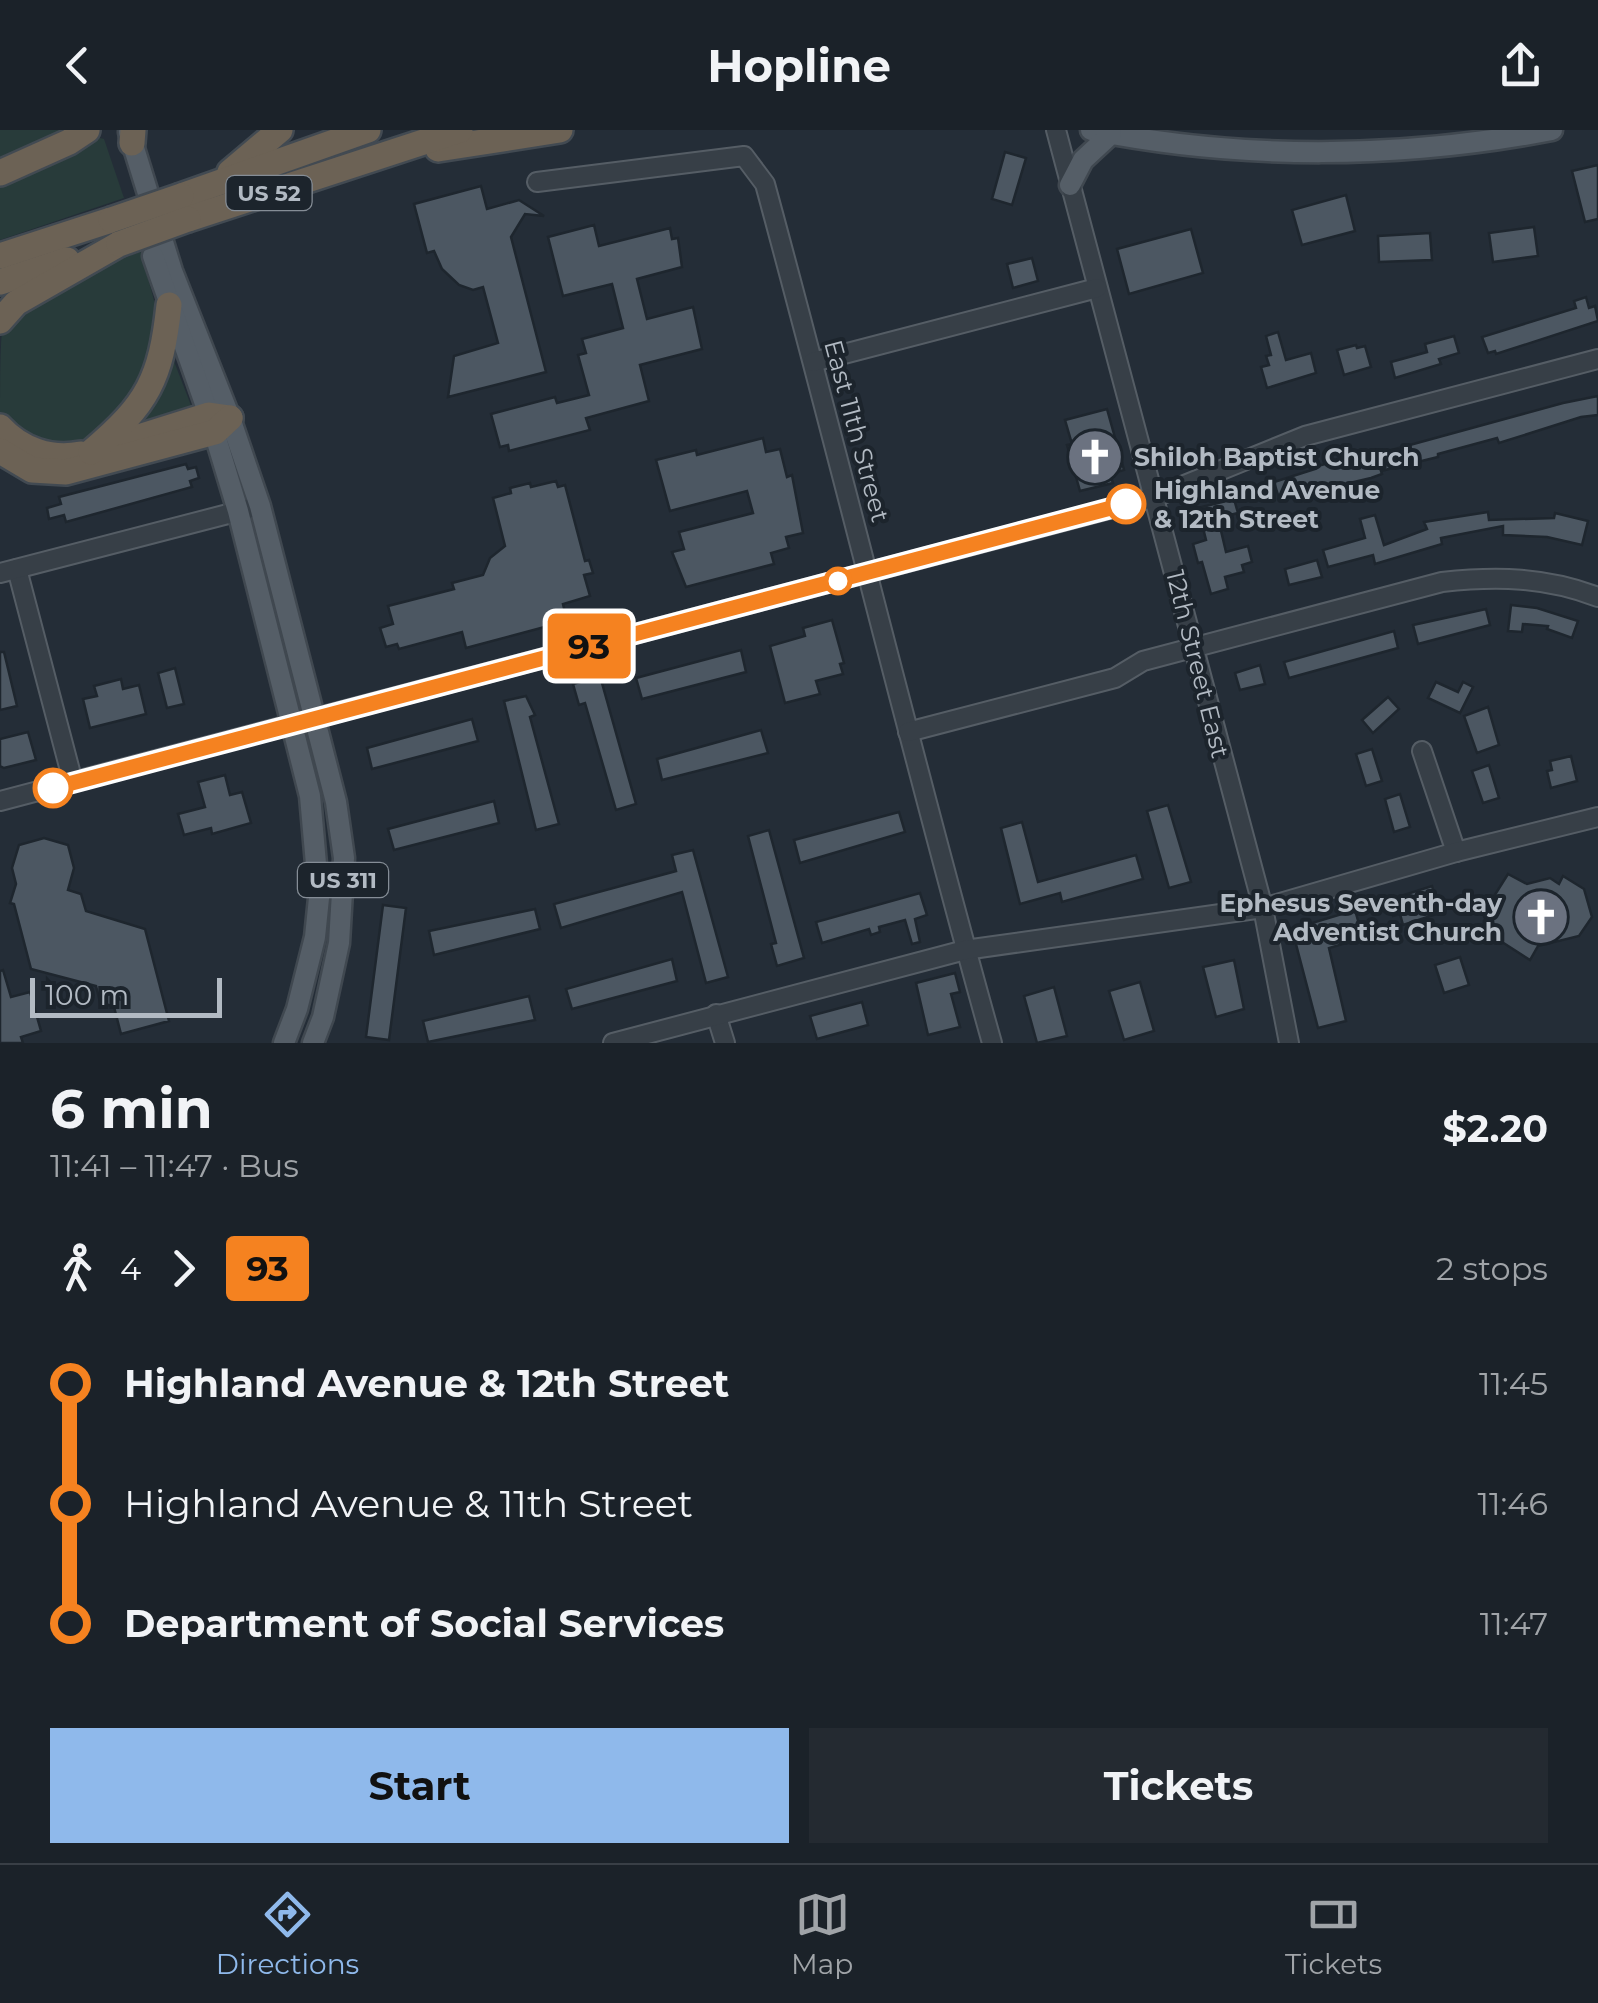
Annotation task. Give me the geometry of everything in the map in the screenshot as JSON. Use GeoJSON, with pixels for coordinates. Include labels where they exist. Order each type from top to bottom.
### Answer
{"type":"FeatureCollection","features":[{"type":"Feature","properties":{"kind":"highway"},"geometry":{"type":"LineString","coordinates":[[0,173],[87,130]]}},
{"type":"Feature","properties":{"kind":"highway"},"geometry":{"type":"LineString","coordinates":[[215,184],[280,130]]}},
{"type":"Feature","properties":{"kind":"highway","name":"US 52"},"geometry":{"type":"LineString","coordinates":[[185,207],[215,184],[368,130]]}},
{"type":"Feature","properties":{"kind":"highway","name":"US 52"},"geometry":{"type":"LineString","coordinates":[[0,282],[115,232],[185,207],[350,166],[460,130]]}},
{"type":"Feature","properties":{"kind":"highway"},"geometry":{"type":"LineString","coordinates":[[350,166],[560,130]]}},
{"type":"Feature","properties":{"kind":"highway"},"geometry":{"type":"LineString","coordinates":[[0,322],[16,303],[115,232]]}},
{"type":"Feature","properties":{"kind":"highway","name":"US 52"},"geometry":{"type":"LineString","coordinates":[[0,256],[115,232]]}},
{"type":"Feature","properties":{"kind":"highway"},"geometry":{"type":"LineString","coordinates":[[91,452],[134,413],[157,374],[165,344],[168,305]]}},
{"type":"Feature","properties":{"kind":"highway"},"geometry":{"type":"LineString","coordinates":[[0,451],[32,470],[66,472],[218,422]]}},
{"type":"Feature","properties":{"kind":"highway"},"geometry":{"type":"LineString","coordinates":[[0,427],[37,452],[62,456],[218,422]]}},
{"type":"Feature","properties":{"kind":"main road"},"geometry":{"type":"LineString","coordinates":[[1147,130],[1168,136]]}},
{"type":"Feature","properties":{"kind":"main road"},"geometry":{"type":"LineString","coordinates":[[1070,185],[1101,132],[1168,136],[1278,152],[1552,130]]}},
{"type":"Feature","properties":{"kind":"main road","name":"US 311"},"geometry":{"type":"LineString","coordinates":[[127,133],[168,305],[218,422],[260,506],[336,802],[344,872],[339,943],[324,1018],[314,1043]]}},
{"type":"Feature","properties":{"kind":"main road","name":"US 311"},"geometry":{"type":"LineString","coordinates":[[127,133],[218,422],[310,796],[319,898],[315,937],[284,1043]]}},
{"type":"Feature","properties":{"kind":"street","name":"12th Street East"},"geometry":{"type":"LineString","coordinates":[[1056,130],[1263,908],[1289,1043]]}},
{"type":"Feature","properties":{"kind":"street","name":"East 11th Street"},"geometry":{"type":"LineString","coordinates":[[537,182],[744,156],[765,184],[992,1043]]}},
{"type":"Feature","properties":{"kind":"street"},"geometry":{"type":"LineString","coordinates":[[814,362],[1097,288]]}},
{"type":"Feature","properties":{"kind":"street"},"geometry":{"type":"LineString","coordinates":[[0,801],[1155,496],[1306,436],[1598,359]]}},
{"type":"Feature","properties":{"kind":"street"},"geometry":{"type":"LineString","coordinates":[[73,782],[8,571],[260,506]]}},
{"type":"Feature","properties":{"kind":"street"},"geometry":{"type":"LineString","coordinates":[[908,732],[1115,678],[1143,661],[1442,582],[1542,580],[1598,597]]}},
{"type":"Feature","properties":{"kind":"street"},"geometry":{"type":"LineString","coordinates":[[1422,751],[1456,852]]}},
{"type":"Feature","properties":{"kind":"street"},"geometry":{"type":"LineString","coordinates":[[613,1043],[965,950],[1263,908],[1456,852],[1598,817]]}},
{"type":"Feature","properties":{"kind":"street"},"geometry":{"type":"LineString","coordinates":[[716,1014],[725,1043]]}},
{"type":"Feature","properties":{"kind":"green space"},"geometry":{"type":"Polygon","coordinates":[[[0,130],[72,130],[0,165],[0,130]]]}},
{"type":"Feature","properties":{"kind":"green space"},"geometry":{"type":"Polygon","coordinates":[[[96,137],[104,139],[124,198],[0,240],[0,181],[96,137]]]}},
{"type":"Feature","properties":{"kind":"green space"},"geometry":{"type":"Polygon","coordinates":[[[141,252],[155,304],[154,360],[107,432],[71,449],[49,449],[0,417],[2,332],[44,297],[141,252]]]}},
{"type":"Feature","properties":{"kind":"green space"},"geometry":{"type":"Polygon","coordinates":[[[170,351],[194,413],[124,437],[170,351]]]}},
{"type":"Feature","properties":{"kind":"building"},"geometry":{"type":"Polygon","coordinates":[[[1005,152],[1026,158],[1012,205],[992,199],[1005,152]]]}},
{"type":"Feature","properties":{"kind":"building"},"geometry":{"type":"Polygon","coordinates":[[[1598,165],[1598,219],[1585,222],[1572,171],[1598,165]]]}},
{"type":"Feature","properties":{"kind":"building"},"geometry":{"type":"Polygon","coordinates":[[[481,186],[487,209],[519,200],[544,216],[525,214],[511,237],[546,372],[448,397],[454,356],[498,343],[483,287],[473,290],[459,285],[442,269],[434,251],[427,253],[414,204],[481,186]]]}},
{"type":"Feature","properties":{"kind":"building"},"geometry":{"type":"Polygon","coordinates":[[[1346,195],[1355,231],[1302,245],[1292,210],[1346,195]]]}},
{"type":"Feature","properties":{"kind":"building"},"geometry":{"type":"Polygon","coordinates":[[[594,225],[599,246],[670,228],[672,239],[678,238],[682,267],[637,279],[647,319],[693,307],[702,349],[640,365],[649,401],[586,418],[590,430],[509,451],[508,445],[500,447],[491,414],[555,397],[557,403],[589,395],[578,355],[586,353],[582,339],[623,328],[612,284],[563,296],[548,237],[594,225]]]}},
{"type":"Feature","properties":{"kind":"building"},"geometry":{"type":"Polygon","coordinates":[[[1534,227],[1538,256],[1493,262],[1489,233],[1534,227]]]}},
{"type":"Feature","properties":{"kind":"building"},"geometry":{"type":"Polygon","coordinates":[[[1191,229],[1203,273],[1129,294],[1117,249],[1191,229]]]}},
{"type":"Feature","properties":{"kind":"building"},"geometry":{"type":"Polygon","coordinates":[[[1430,233],[1432,260],[1379,262],[1378,236],[1430,233]]]}},
{"type":"Feature","properties":{"kind":"building"},"geometry":{"type":"Polygon","coordinates":[[[1032,258],[1038,281],[1013,288],[1007,264],[1032,258]]]}},
{"type":"Feature","properties":{"kind":"building"},"geometry":{"type":"Polygon","coordinates":[[[1586,297],[1589,308],[1595,306],[1598,321],[1496,354],[1488,353],[1482,337],[1576,308],[1574,301],[1586,297]]]}},
{"type":"Feature","properties":{"kind":"building"},"geometry":{"type":"Polygon","coordinates":[[[1278,332],[1286,360],[1311,353],[1316,373],[1267,388],[1261,367],[1269,365],[1266,356],[1271,355],[1266,336],[1278,332]]]}},
{"type":"Feature","properties":{"kind":"building"},"geometry":{"type":"Polygon","coordinates":[[[1454,336],[1459,353],[1439,359],[1441,364],[1395,378],[1391,362],[1427,352],[1425,344],[1454,336]]]}},
{"type":"Feature","properties":{"kind":"building"},"geometry":{"type":"Polygon","coordinates":[[[1365,346],[1371,367],[1344,375],[1337,350],[1365,346]]]}},
{"type":"Feature","properties":{"kind":"building"},"geometry":{"type":"Polygon","coordinates":[[[1598,396],[1598,415],[1499,443],[1497,438],[1438,454],[1381,471],[1382,474],[1371,478],[1320,490],[1319,485],[1279,498],[1274,482],[1347,458],[1348,462],[1598,396]]]}},
{"type":"Feature","properties":{"kind":"building","name":"Shiloh Baptist Church"},"geometry":{"type":"Polygon","coordinates":[[[1107,409],[1124,470],[1110,474],[1113,483],[1080,491],[1067,445],[1072,444],[1065,420],[1107,409]]]}},
{"type":"Feature","properties":{"kind":"building"},"geometry":{"type":"Polygon","coordinates":[[[763,438],[766,452],[780,449],[787,477],[792,475],[803,533],[786,537],[789,548],[771,553],[774,564],[686,587],[672,552],[684,549],[679,532],[753,513],[747,491],[670,511],[656,460],[696,450],[697,455],[763,438]]]}},
{"type":"Feature","properties":{"kind":"building"},"geometry":{"type":"Polygon","coordinates":[[[186,464],[188,469],[196,467],[199,478],[190,481],[192,487],[66,522],[64,515],[49,519],[47,508],[61,504],[59,497],[186,464]]]}},
{"type":"Feature","properties":{"kind":"building"},"geometry":{"type":"Polygon","coordinates":[[[556,481],[558,487],[565,485],[585,561],[589,560],[593,573],[584,575],[590,596],[563,604],[567,621],[466,648],[462,632],[399,649],[397,644],[386,647],[380,628],[393,624],[388,606],[454,589],[452,583],[483,575],[490,558],[505,546],[493,498],[511,493],[510,488],[556,481]]]}},
{"type":"Feature","properties":{"kind":"building"},"geometry":{"type":"Polygon","coordinates":[[[1234,499],[1238,513],[1218,518],[1226,552],[1248,546],[1252,562],[1242,565],[1244,572],[1225,577],[1228,589],[1211,594],[1193,544],[1206,540],[1198,508],[1234,499]]]}},
{"type":"Feature","properties":{"kind":"building"},"geometry":{"type":"Polygon","coordinates":[[[1488,512],[1489,520],[1554,518],[1555,513],[1588,521],[1582,545],[1547,537],[1503,535],[1503,526],[1441,538],[1442,544],[1375,564],[1373,555],[1328,567],[1323,550],[1365,538],[1360,519],[1375,515],[1384,545],[1427,529],[1424,522],[1488,512]]]}},
{"type":"Feature","properties":{"kind":"building"},"geometry":{"type":"Polygon","coordinates":[[[1317,560],[1322,577],[1289,585],[1285,569],[1317,560]]]}},
{"type":"Feature","properties":{"kind":"building"},"geometry":{"type":"Polygon","coordinates":[[[1511,605],[1537,608],[1578,621],[1572,638],[1547,629],[1548,626],[1523,624],[1522,632],[1508,631],[1511,605]]]}},
{"type":"Feature","properties":{"kind":"building"},"geometry":{"type":"Polygon","coordinates":[[[1486,609],[1490,625],[1418,644],[1413,625],[1486,609]]]}},
{"type":"Feature","properties":{"kind":"building"},"geometry":{"type":"Polygon","coordinates":[[[832,620],[844,663],[840,664],[843,674],[816,681],[820,694],[785,703],[770,646],[805,636],[803,628],[832,620]]]}},
{"type":"Feature","properties":{"kind":"building"},"geometry":{"type":"Polygon","coordinates":[[[1394,631],[1398,648],[1289,678],[1284,662],[1394,631]]]}},
{"type":"Feature","properties":{"kind":"building"},"geometry":{"type":"Polygon","coordinates":[[[741,650],[746,672],[642,699],[636,678],[741,650]]]}},
{"type":"Feature","properties":{"kind":"building"},"geometry":{"type":"Polygon","coordinates":[[[0,652],[4,652],[17,706],[0,710],[0,652]]]}},
{"type":"Feature","properties":{"kind":"building"},"geometry":{"type":"Polygon","coordinates":[[[1260,665],[1265,684],[1240,690],[1235,673],[1260,665]]]}},
{"type":"Feature","properties":{"kind":"building"},"geometry":{"type":"Polygon","coordinates":[[[175,668],[184,704],[167,708],[158,673],[175,668]]]}},
{"type":"Feature","properties":{"kind":"building"},"geometry":{"type":"Polygon","coordinates":[[[600,676],[636,804],[616,810],[585,703],[579,705],[573,684],[600,676]]]}},
{"type":"Feature","properties":{"kind":"building"},"geometry":{"type":"Polygon","coordinates":[[[121,679],[123,689],[139,685],[146,714],[90,728],[83,699],[97,696],[94,686],[121,679]]]}},
{"type":"Feature","properties":{"kind":"building"},"geometry":{"type":"Polygon","coordinates":[[[1436,682],[1458,692],[1463,682],[1473,687],[1460,713],[1428,698],[1436,682]]]}},
{"type":"Feature","properties":{"kind":"building"},"geometry":{"type":"Polygon","coordinates":[[[526,696],[535,715],[530,717],[559,824],[536,830],[504,701],[526,696]]]}},
{"type":"Feature","properties":{"kind":"building"},"geometry":{"type":"Polygon","coordinates":[[[1388,697],[1399,709],[1373,733],[1362,720],[1388,697]]]}},
{"type":"Feature","properties":{"kind":"building"},"geometry":{"type":"Polygon","coordinates":[[[1488,707],[1499,745],[1477,753],[1464,716],[1488,707]]]}},
{"type":"Feature","properties":{"kind":"building"},"geometry":{"type":"Polygon","coordinates":[[[472,719],[478,741],[372,769],[367,748],[472,719]]]}},
{"type":"Feature","properties":{"kind":"building"},"geometry":{"type":"Polygon","coordinates":[[[761,730],[768,753],[662,780],[657,759],[761,730]]]}},
{"type":"Feature","properties":{"kind":"building"},"geometry":{"type":"Polygon","coordinates":[[[28,732],[36,760],[0,766],[0,739],[28,732]]]}},
{"type":"Feature","properties":{"kind":"building"},"geometry":{"type":"Polygon","coordinates":[[[1372,749],[1382,781],[1366,786],[1356,754],[1372,749]]]}},
{"type":"Feature","properties":{"kind":"building"},"geometry":{"type":"Polygon","coordinates":[[[1571,756],[1577,781],[1551,788],[1547,771],[1552,770],[1550,761],[1571,756]]]}},
{"type":"Feature","properties":{"kind":"building"},"geometry":{"type":"Polygon","coordinates":[[[1489,765],[1499,798],[1483,803],[1472,771],[1489,765]]]}},
{"type":"Feature","properties":{"kind":"building"},"geometry":{"type":"Polygon","coordinates":[[[225,775],[230,795],[242,792],[251,823],[212,834],[211,828],[184,835],[178,814],[205,807],[198,782],[225,775]]]}},
{"type":"Feature","properties":{"kind":"building"},"geometry":{"type":"Polygon","coordinates":[[[1400,794],[1410,827],[1394,832],[1385,799],[1400,794]]]}},
{"type":"Feature","properties":{"kind":"building"},"geometry":{"type":"Polygon","coordinates":[[[494,801],[499,823],[394,850],[388,829],[494,801]]]}},
{"type":"Feature","properties":{"kind":"building"},"geometry":{"type":"Polygon","coordinates":[[[1168,805],[1191,882],[1169,888],[1147,811],[1168,805]]]}},
{"type":"Feature","properties":{"kind":"building"},"geometry":{"type":"Polygon","coordinates":[[[899,812],[905,832],[800,863],[794,840],[899,812]]]}},
{"type":"Feature","properties":{"kind":"building"},"geometry":{"type":"Polygon","coordinates":[[[1022,822],[1038,882],[1136,855],[1143,879],[1062,902],[1060,893],[1020,904],[1001,828],[1022,822]]]}},
{"type":"Feature","properties":{"kind":"building"},"geometry":{"type":"Polygon","coordinates":[[[769,830],[804,958],[777,966],[771,944],[776,943],[748,836],[769,830]]]}},
{"type":"Feature","properties":{"kind":"building"},"geometry":{"type":"Polygon","coordinates":[[[44,838],[68,845],[74,868],[68,890],[81,894],[86,911],[145,929],[169,1021],[121,1034],[114,1007],[100,1002],[96,986],[31,969],[14,904],[10,903],[16,884],[12,868],[19,845],[44,838]]]}},
{"type":"Feature","properties":{"kind":"building"},"geometry":{"type":"Polygon","coordinates":[[[693,850],[728,977],[706,983],[682,892],[561,928],[554,904],[676,871],[672,855],[693,850]]]}},
{"type":"Feature","properties":{"kind":"building","name":"Ephesus Seventh-day Adventist Church"},"geometry":{"type":"Polygon","coordinates":[[[1508,874],[1527,884],[1550,878],[1559,884],[1563,876],[1584,889],[1592,917],[1579,936],[1538,946],[1530,960],[1502,942],[1490,917],[1495,916],[1491,901],[1508,874]]]}},
{"type":"Feature","properties":{"kind":"building"},"geometry":{"type":"Polygon","coordinates":[[[1432,886],[1440,913],[1403,925],[1400,914],[1393,916],[1388,900],[1432,886]]]}},
{"type":"Feature","properties":{"kind":"building"},"geometry":{"type":"Polygon","coordinates":[[[920,893],[927,915],[915,919],[920,942],[912,944],[905,920],[879,927],[880,932],[871,935],[869,929],[822,943],[816,922],[920,893]]]}},
{"type":"Feature","properties":{"kind":"building"},"geometry":{"type":"Polygon","coordinates":[[[383,905],[406,908],[389,1040],[366,1037],[383,905]]]}},
{"type":"Feature","properties":{"kind":"building"},"geometry":{"type":"Polygon","coordinates":[[[535,909],[540,929],[434,955],[429,931],[535,909]]]}},
{"type":"Feature","properties":{"kind":"building"},"geometry":{"type":"Polygon","coordinates":[[[1355,910],[1363,938],[1329,948],[1346,1021],[1318,1028],[1292,929],[1355,910]]]}},
{"type":"Feature","properties":{"kind":"building"},"geometry":{"type":"Polygon","coordinates":[[[1460,957],[1469,985],[1444,993],[1435,965],[1460,957]]]}},
{"type":"Feature","properties":{"kind":"building"},"geometry":{"type":"Polygon","coordinates":[[[672,959],[677,981],[572,1009],[566,989],[672,959]]]}},
{"type":"Feature","properties":{"kind":"building"},"geometry":{"type":"Polygon","coordinates":[[[1234,960],[1244,1009],[1216,1017],[1203,967],[1234,960]]]}},
{"type":"Feature","properties":{"kind":"building"},"geometry":{"type":"Polygon","coordinates":[[[3,970],[11,997],[30,992],[41,1031],[21,1037],[23,1043],[0,1043],[3,970]]]}},
{"type":"Feature","properties":{"kind":"building"},"geometry":{"type":"Polygon","coordinates":[[[955,973],[960,992],[951,994],[960,1027],[928,1035],[916,983],[955,973]]]}},
{"type":"Feature","properties":{"kind":"building"},"geometry":{"type":"Polygon","coordinates":[[[1140,982],[1154,1031],[1124,1040],[1109,991],[1140,982]]]}},
{"type":"Feature","properties":{"kind":"building"},"geometry":{"type":"Polygon","coordinates":[[[1054,987],[1067,1036],[1037,1043],[1024,996],[1054,987]]]}},
{"type":"Feature","properties":{"kind":"building"},"geometry":{"type":"Polygon","coordinates":[[[529,996],[535,1020],[428,1042],[423,1021],[529,996]]]}},
{"type":"Feature","properties":{"kind":"building"},"geometry":{"type":"Polygon","coordinates":[[[862,1002],[868,1025],[817,1039],[810,1016],[862,1002]]]}},
{"type":"Feature","properties":{"kind":"bus line","name":"93"},"geometry":{"type":"LineString","coordinates":[[53,788],[1126,504]]}},
{"type":"Feature","properties":{"kind":"place","name":"Shiloh Baptist Church"},"geometry":{"type":"Point","coordinates":[1095,457]}},
{"type":"Feature","properties":{"kind":"place","name":"Highland Avenue & 12th Street"},"geometry":{"type":"Point","coordinates":[1126,504]}},
{"type":"Feature","properties":{"kind":"place","name":"Ephesus Seventh-day Adventist Church"},"geometry":{"type":"Point","coordinates":[1541,917]}}]}
